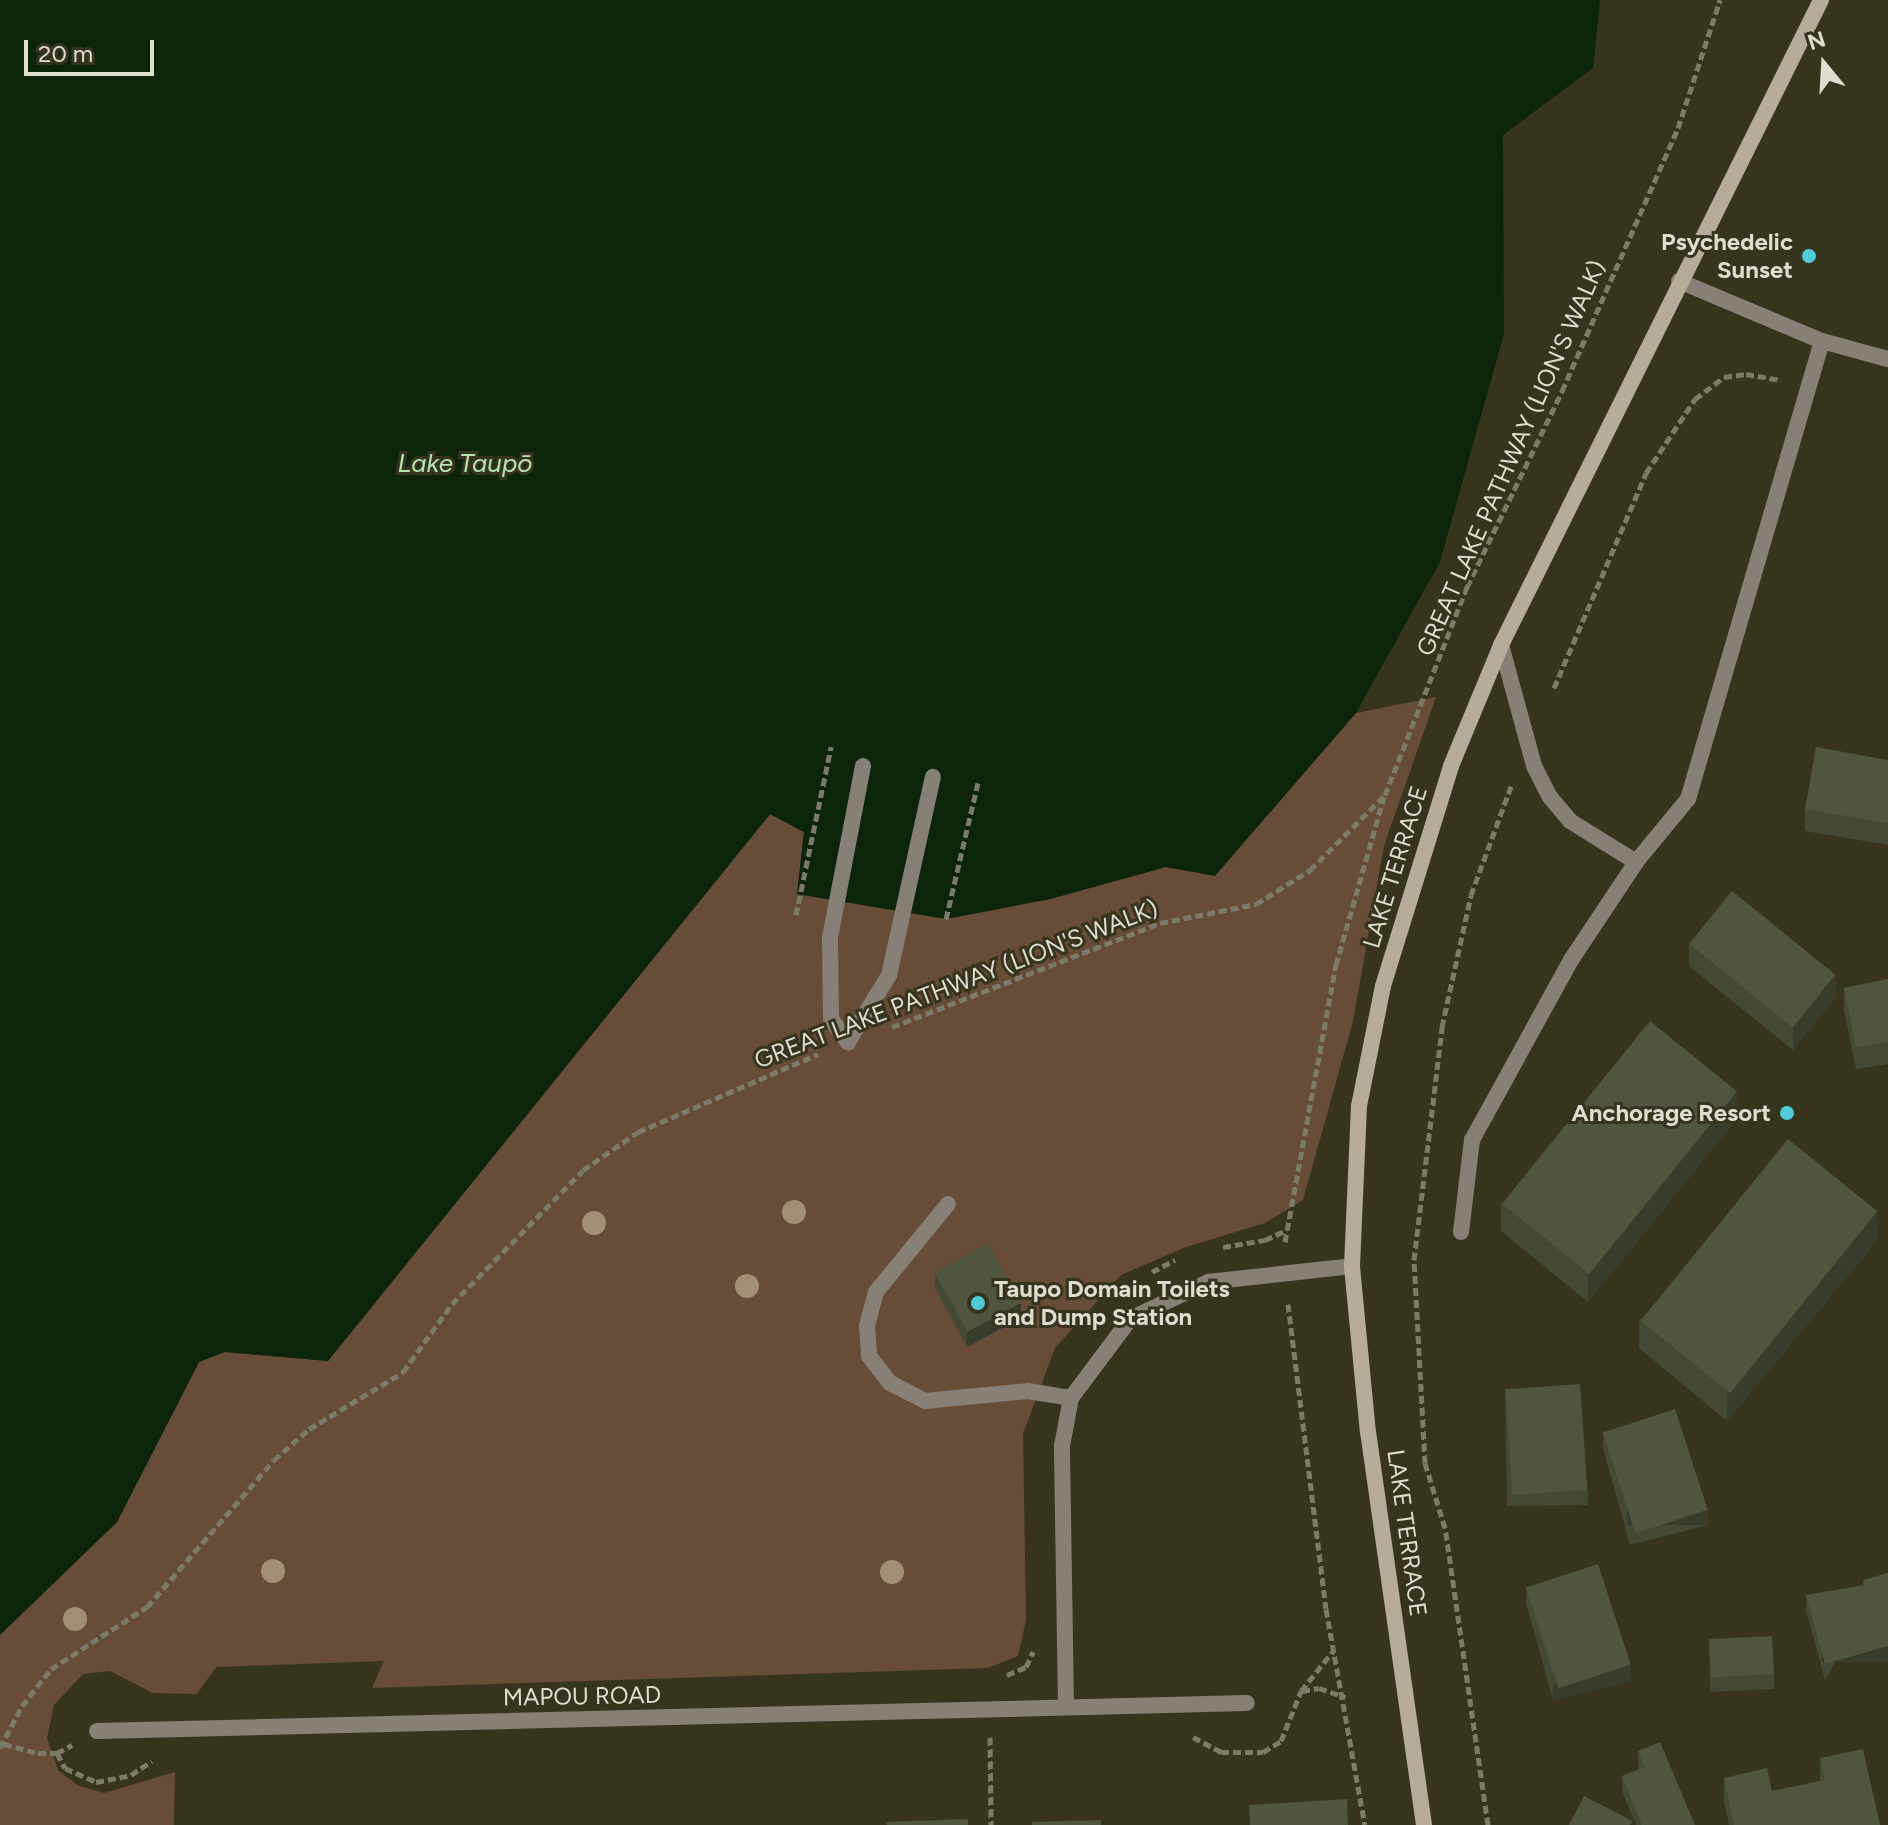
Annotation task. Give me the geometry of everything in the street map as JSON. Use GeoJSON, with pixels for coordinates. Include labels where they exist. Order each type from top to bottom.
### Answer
{"type":"FeatureCollection","features":[{"type":"Feature","properties":{"kind":"main road","name":"LAKE TERRACE"},"geometry":{"type":"LineString","coordinates":[[1424,1825],[1368,1433],[1352,1266],[1359,1106],[1383,986],[1451,766],[1501,645],[1585,483],[1679,281],[1821,0]]}},
{"type":"Feature","properties":{"kind":"street"},"geometry":{"type":"LineString","coordinates":[[1679,281],[1822,341],[1888,359]]}},
{"type":"Feature","properties":{"kind":"street"},"geometry":{"type":"LineString","coordinates":[[1461,1232],[1472,1140],[1571,960],[1636,862],[1688,799],[1822,341]]}},
{"type":"Feature","properties":{"kind":"street"},"geometry":{"type":"LineString","coordinates":[[1501,645],[1534,766],[1550,797],[1570,821],[1636,862]]}},
{"type":"Feature","properties":{"kind":"street"},"geometry":{"type":"LineString","coordinates":[[863,766],[830,938],[831,1019],[848,1042],[889,975],[933,777]]}},
{"type":"Feature","properties":{"kind":"street"},"geometry":{"type":"LineString","coordinates":[[948,1204],[876,1292],[867,1326],[869,1356],[890,1383],[925,1401],[1028,1391],[1071,1398]]}},
{"type":"Feature","properties":{"kind":"street"},"geometry":{"type":"LineString","coordinates":[[1066,1706],[1062,1446],[1071,1398],[1130,1319],[1208,1282],[1284,1270],[1352,1266]]}},
{"type":"Feature","properties":{"kind":"street","name":"MAPOU ROAD"},"geometry":{"type":"LineString","coordinates":[[97,1731],[989,1712],[1066,1706],[1247,1703]]}},
{"type":"Feature","properties":{"kind":"path","name":"GREAT LAKE PATHWAY (LION'S WALK)"},"geometry":{"type":"LineString","coordinates":[[2,1746],[22,1706],[51,1669],[147,1607],[274,1460],[309,1429],[403,1372],[452,1304],[583,1170],[638,1132],[848,1042],[1160,923],[1256,904],[1310,870],[1385,795],[1467,587],[1562,391],[1678,128],[1720,0]]}},
{"type":"Feature","properties":{"kind":"path"},"geometry":{"type":"LineString","coordinates":[[1554,688],[1646,473],[1695,399],[1724,377],[1746,374],[1788,381]]}},
{"type":"Feature","properties":{"kind":"path"},"geometry":{"type":"LineString","coordinates":[[796,915],[831,747]]}},
{"type":"Feature","properties":{"kind":"path"},"geometry":{"type":"LineString","coordinates":[[1488,1825],[1445,1528],[1425,1463],[1414,1260],[1442,1027],[1471,895],[1501,805],[1517,775]]}},
{"type":"Feature","properties":{"kind":"path"},"geometry":{"type":"LineString","coordinates":[[946,919],[978,783]]}},
{"type":"Feature","properties":{"kind":"path"},"geometry":{"type":"LineString","coordinates":[[1365,1825],[1345,1697],[1334,1650],[1284,1270],[1286,1230],[1293,1217],[1309,1102],[1336,965],[1385,795]]}},
{"type":"Feature","properties":{"kind":"path"},"geometry":{"type":"LineString","coordinates":[[1334,1650],[1301,1691],[1319,1688],[1345,1697]]}},
{"type":"Feature","properties":{"kind":"path"},"geometry":{"type":"LineString","coordinates":[[989,1712],[991,1825]]}},
{"type":"Feature","properties":{"kind":"path"},"geometry":{"type":"LineString","coordinates":[[2,1746],[22,1751],[57,1753]]}},
{"type":"Feature","properties":{"kind":"shaded area"},"geometry":{"type":"Polygon","coordinates":[[[1436,697],[1384,846],[1353,1021],[1303,1200],[1265,1223],[1186,1247],[1121,1275],[1055,1348],[1023,1434],[1026,1620],[1018,1656],[988,1668],[372,1688],[384,1661],[216,1667],[197,1694],[153,1693],[110,1671],[83,1674],[54,1705],[47,1738],[58,1770],[77,1785],[104,1793],[175,1772],[174,1825],[0,1825],[0,1635],[117,1522],[199,1362],[225,1352],[328,1361],[770,814],[804,832],[797,894],[946,919],[1050,899],[1166,867],[1214,875],[1356,713],[1436,697]]]}},
{"type":"Feature","properties":{"kind":"water","name":"Lake Taupō"},"geometry":{"type":"Polygon","coordinates":[[[0,0],[1600,0],[1593,68],[1503,135],[1504,334],[1440,562],[1356,713],[1215,876],[1166,867],[1050,899],[946,919],[797,894],[804,832],[770,814],[328,1361],[225,1352],[199,1362],[117,1522],[0,1635],[0,0]]]}},
{"type":"Feature","properties":{"kind":"building"},"geometry":{"type":"Polygon","coordinates":[[[1816,747],[1888,760],[1888,823],[1805,809],[1816,747]]]}},
{"type":"Feature","properties":{"kind":"building"},"geometry":{"type":"Polygon","coordinates":[[[1732,891],[1835,975],[1793,1028],[1689,944],[1732,891]]]}},
{"type":"Feature","properties":{"kind":"building"},"geometry":{"type":"Polygon","coordinates":[[[1888,979],[1888,1042],[1856,1047],[1844,988],[1888,979]]]}},
{"type":"Feature","properties":{"kind":"building"},"geometry":{"type":"Polygon","coordinates":[[[1650,1021],[1737,1091],[1589,1274],[1502,1204],[1650,1021]]]}},
{"type":"Feature","properties":{"kind":"building"},"geometry":{"type":"Polygon","coordinates":[[[1788,1139],[1877,1211],[1730,1393],[1641,1321],[1788,1139]]]}},
{"type":"Feature","properties":{"kind":"building","name":"Taupo Domain Toilets and Dump Station"},"geometry":{"type":"Polygon","coordinates":[[[988,1243],[1021,1302],[968,1332],[935,1273],[988,1243]]]}},
{"type":"Feature","properties":{"kind":"building"},"geometry":{"type":"Polygon","coordinates":[[[1580,1384],[1587,1490],[1513,1495],[1505,1389],[1580,1384]]]}},
{"type":"Feature","properties":{"kind":"building"},"geometry":{"type":"Polygon","coordinates":[[[1675,1409],[1708,1510],[1635,1533],[1603,1432],[1675,1409]]]}},
{"type":"Feature","properties":{"kind":"building"},"geometry":{"type":"Polygon","coordinates":[[[1598,1564],[1631,1665],[1558,1688],[1526,1587],[1598,1564]]]}},
{"type":"Feature","properties":{"kind":"building"},"geometry":{"type":"Polygon","coordinates":[[[1888,1573],[1888,1646],[1825,1664],[1806,1595],[1865,1585],[1863,1580],[1888,1573]]]}},
{"type":"Feature","properties":{"kind":"building"},"geometry":{"type":"Polygon","coordinates":[[[1772,1636],[1774,1674],[1711,1677],[1709,1639],[1772,1636]]]}},
{"type":"Feature","properties":{"kind":"building"},"geometry":{"type":"Polygon","coordinates":[[[1660,1742],[1695,1825],[1642,1825],[1622,1776],[1645,1767],[1638,1751],[1660,1742]]]}},
{"type":"Feature","properties":{"kind":"building"},"geometry":{"type":"Polygon","coordinates":[[[1863,1749],[1880,1825],[1734,1825],[1724,1778],[1767,1768],[1772,1791],[1825,1780],[1820,1758],[1863,1749]]]}},
{"type":"Feature","properties":{"kind":"building"},"geometry":{"type":"Polygon","coordinates":[[[1584,1796],[1633,1821],[1630,1825],[1569,1825],[1584,1796]]]}},
{"type":"Feature","properties":{"kind":"building"},"geometry":{"type":"Polygon","coordinates":[[[1347,1799],[1348,1825],[1250,1825],[1249,1805],[1347,1799]]]}},
{"type":"Feature","properties":{"kind":"building"},"geometry":{"type":"Polygon","coordinates":[[[968,1819],[968,1825],[887,1825],[886,1822],[968,1819]]]}},
{"type":"Feature","properties":{"kind":"building"},"geometry":{"type":"Polygon","coordinates":[[[1101,1820],[1101,1825],[1032,1825],[1032,1822],[1101,1820]]]}},
{"type":"Feature","properties":{"kind":"place","name":"Psychedelic Sunset"},"geometry":{"type":"Point","coordinates":[1809,256]}},
{"type":"Feature","properties":{"kind":"place","name":"Anchorage Resort"},"geometry":{"type":"Point","coordinates":[1787,1113]}},
{"type":"Feature","properties":{"kind":"place","name":"Taupo Domain Toilets and Dump Station"},"geometry":{"type":"Point","coordinates":[978,1303]}}]}
